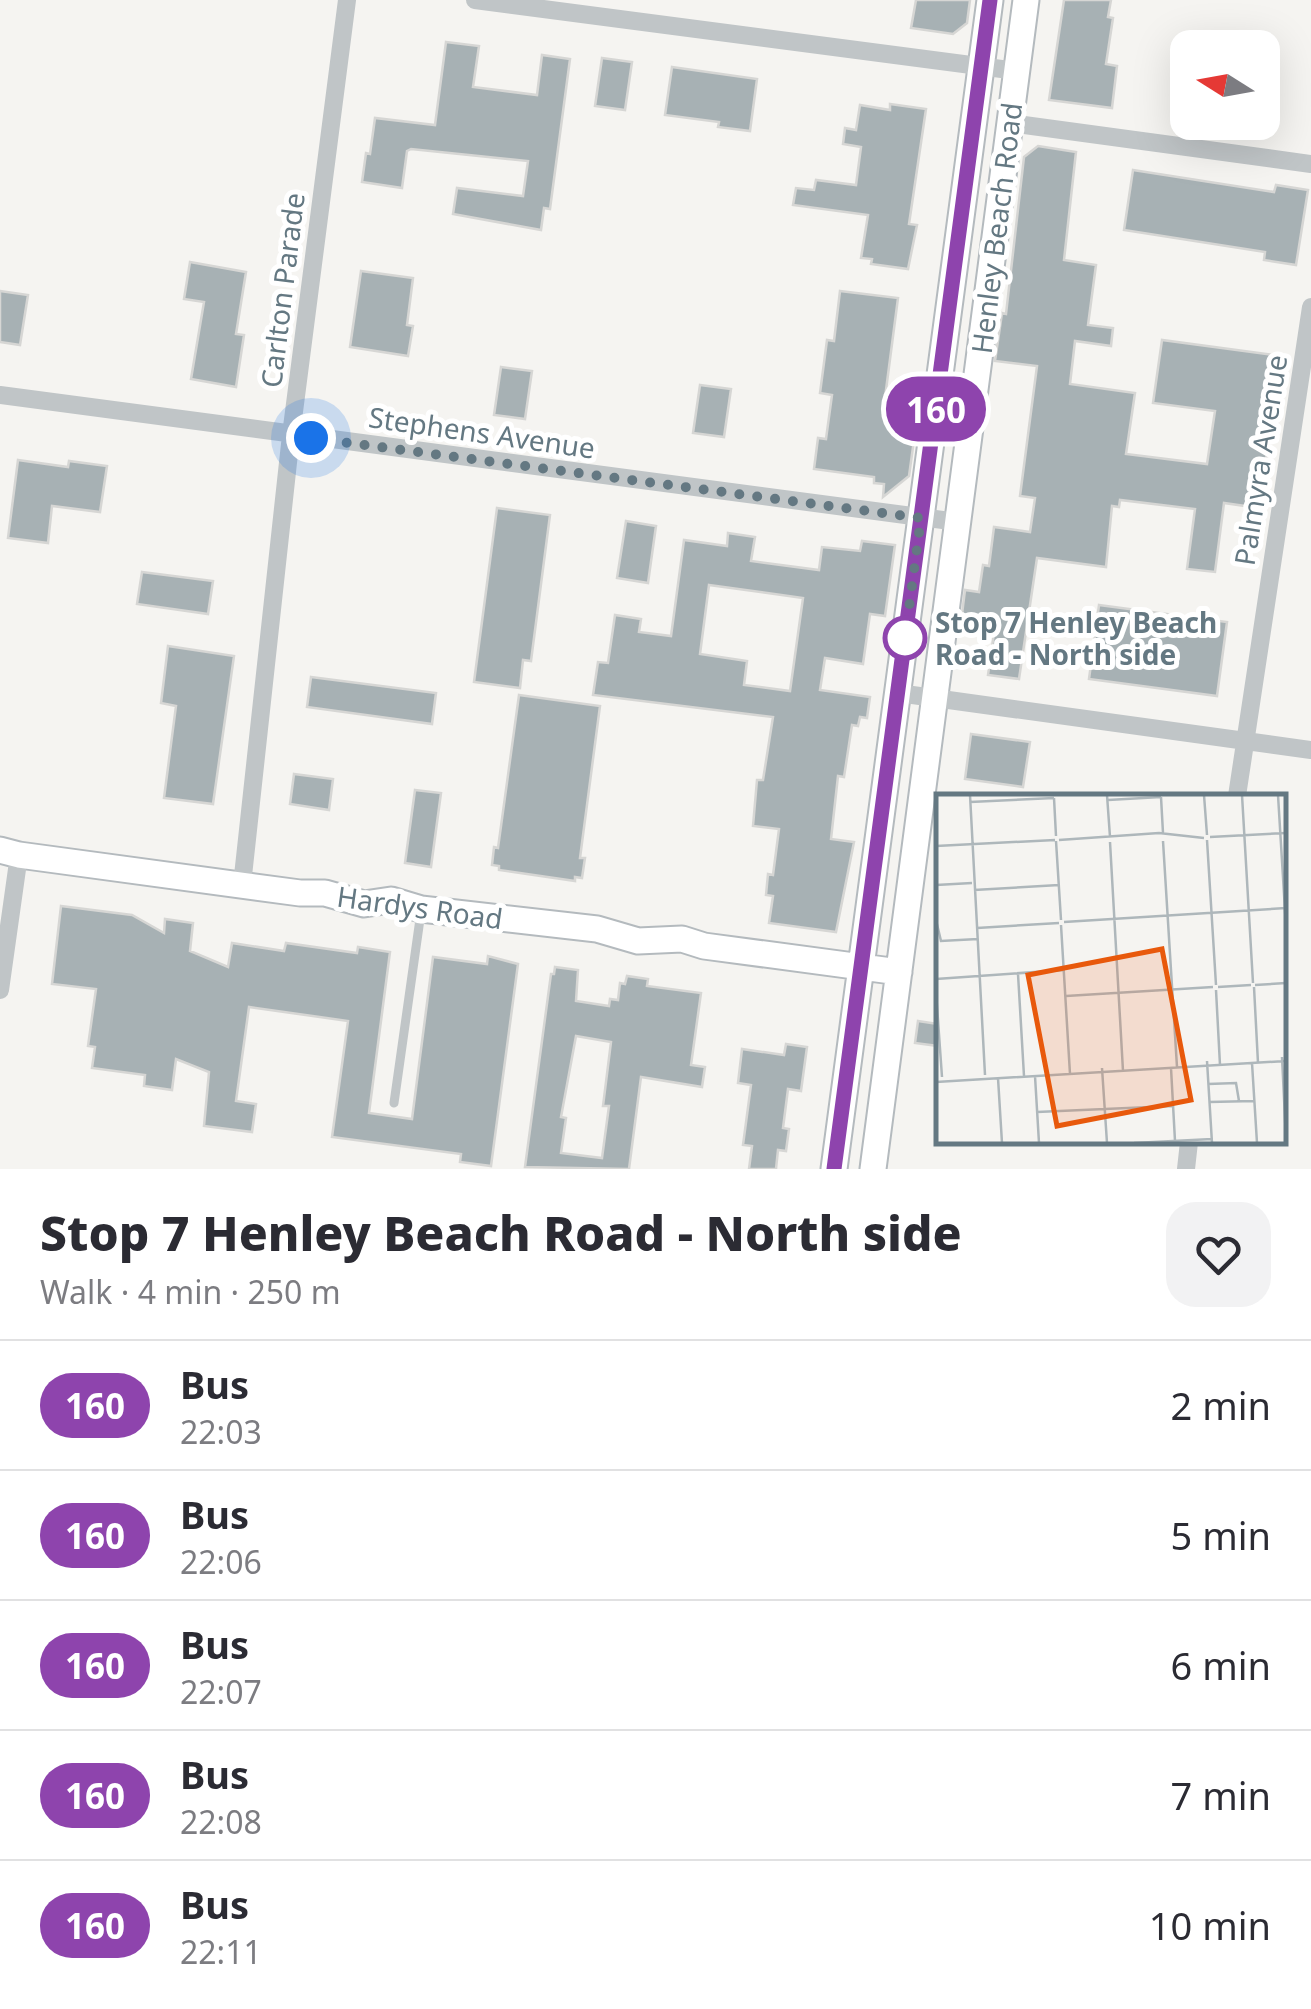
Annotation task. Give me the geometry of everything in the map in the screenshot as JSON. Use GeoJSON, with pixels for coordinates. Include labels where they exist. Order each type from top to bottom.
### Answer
{"type":"FeatureCollection","features":[{"type":"Feature","properties":{"kind":"main road","name":"Henley Beach Road"},"geometry":{"type":"LineString","coordinates":[[834,1169],[990,0]]}},
{"type":"Feature","properties":{"kind":"main road","name":"Henley Beach Road"},"geometry":{"type":"LineString","coordinates":[[874,1169],[1026,0]]}},
{"type":"Feature","properties":{"kind":"main road","name":"Hardys Road"},"geometry":{"type":"LineString","coordinates":[[10,852],[300,893],[325,893],[364,904],[391,900],[422,910],[597,930],[638,941],[682,939],[704,946],[899,972]]}},
{"type":"Feature","properties":{"kind":"street","name":"Carlton Parade"},"geometry":{"type":"LineString","coordinates":[[242,885],[291,435],[348,0]]}},
{"type":"Feature","properties":{"kind":"street"},"geometry":{"type":"LineString","coordinates":[[474,0],[1016,71]]}},
{"type":"Feature","properties":{"kind":"street"},"geometry":{"type":"LineString","coordinates":[[1010,122],[1311,164]]}},
{"type":"Feature","properties":{"kind":"street","name":"Palmyra Avenue"},"geometry":{"type":"LineString","coordinates":[[1237,794],[1311,307]]}},
{"type":"Feature","properties":{"kind":"street","name":"Stephens Avenue"},"geometry":{"type":"LineString","coordinates":[[0,395],[958,522]]}},
{"type":"Feature","properties":{"kind":"street"},"geometry":{"type":"LineString","coordinates":[[898,693],[1311,750]]}},
{"type":"Feature","properties":{"kind":"street"},"geometry":{"type":"LineString","coordinates":[[0,990],[10,852]]}},
{"type":"Feature","properties":{"kind":"street"},"geometry":{"type":"LineString","coordinates":[[1186,1169],[1190,1144]]}},
{"type":"Feature","properties":{"kind":"lane"},"geometry":{"type":"LineString","coordinates":[[394,1103],[422,910]]}},
{"type":"Feature","properties":{"kind":"building"},"geometry":{"type":"Polygon","coordinates":[[[916,0],[970,0],[967,23],[953,34],[911,28],[916,0]]]}},
{"type":"Feature","properties":{"kind":"building"},"geometry":{"type":"Polygon","coordinates":[[[1064,0],[1111,0],[1108,17],[1113,18],[1106,64],[1117,66],[1112,108],[1049,100],[1064,0]]]}},
{"type":"Feature","properties":{"kind":"building"},"geometry":{"type":"Polygon","coordinates":[[[446,42],[479,46],[473,87],[537,95],[542,55],[570,59],[550,209],[544,208],[541,230],[453,214],[457,188],[523,196],[528,161],[411,149],[407,151],[402,188],[362,182],[375,118],[435,125],[446,42]]]}},
{"type":"Feature","properties":{"kind":"building"},"geometry":{"type":"Polygon","coordinates":[[[602,58],[632,62],[625,110],[595,106],[602,58]]]}},
{"type":"Feature","properties":{"kind":"building"},"geometry":{"type":"Polygon","coordinates":[[[672,67],[757,79],[750,131],[718,127],[719,122],[665,115],[672,67]]]}},
{"type":"Feature","properties":{"kind":"building"},"geometry":{"type":"Polygon","coordinates":[[[890,104],[926,109],[909,224],[917,225],[908,269],[871,264],[872,259],[861,258],[868,215],[793,205],[796,188],[814,190],[816,180],[856,185],[861,147],[843,144],[845,128],[856,130],[860,105],[890,110],[890,104]]]}},
{"type":"Feature","properties":{"kind":"building"},"geometry":{"type":"Polygon","coordinates":[[[1038,146],[1076,152],[1064,260],[1096,265],[1088,325],[1113,328],[1111,346],[1075,341],[1070,384],[1135,393],[1126,454],[1207,464],[1215,411],[1153,403],[1162,340],[1281,356],[1259,508],[1224,503],[1215,572],[1187,569],[1195,509],[1120,500],[1119,507],[1112,506],[1106,567],[1037,558],[1019,679],[988,675],[996,619],[962,614],[965,590],[979,592],[983,565],[989,566],[994,527],[1030,532],[1035,498],[1020,496],[1037,366],[995,361],[1002,313],[1006,314],[1024,157],[1038,146]]]}},
{"type":"Feature","properties":{"kind":"building"},"geometry":{"type":"Polygon","coordinates":[[[1133,170],[1274,192],[1276,185],[1308,190],[1296,265],[1264,260],[1265,252],[1124,230],[1133,170]]]}},
{"type":"Feature","properties":{"kind":"building"},"geometry":{"type":"Polygon","coordinates":[[[190,262],[246,272],[236,334],[244,335],[236,387],[191,379],[204,302],[184,299],[190,262]]]}},
{"type":"Feature","properties":{"kind":"building"},"geometry":{"type":"Polygon","coordinates":[[[361,271],[413,278],[407,325],[413,326],[408,356],[350,347],[361,271]]]}},
{"type":"Feature","properties":{"kind":"building"},"geometry":{"type":"Polygon","coordinates":[[[0,291],[28,295],[20,345],[0,342],[0,291]]]}},
{"type":"Feature","properties":{"kind":"building"},"geometry":{"type":"Polygon","coordinates":[[[840,291],[898,298],[883,413],[917,418],[909,476],[883,497],[884,484],[874,483],[874,477],[814,469],[818,438],[826,439],[832,395],[820,393],[827,340],[834,341],[840,291]]]}},
{"type":"Feature","properties":{"kind":"building"},"geometry":{"type":"Polygon","coordinates":[[[501,367],[532,371],[525,419],[494,415],[501,367]]]}},
{"type":"Feature","properties":{"kind":"building"},"geometry":{"type":"Polygon","coordinates":[[[700,385],[731,389],[724,437],[693,433],[700,385]]]}},
{"type":"Feature","properties":{"kind":"building"},"geometry":{"type":"Polygon","coordinates":[[[18,460],[68,467],[69,461],[107,466],[100,512],[52,506],[48,543],[8,538],[18,460]]]}},
{"type":"Feature","properties":{"kind":"building"},"geometry":{"type":"Polygon","coordinates":[[[497,508],[550,515],[531,661],[523,660],[520,688],[474,682],[497,508]]]}},
{"type":"Feature","properties":{"kind":"building"},"geometry":{"type":"Polygon","coordinates":[[[626,521],[656,526],[648,583],[617,578],[626,521]]]}},
{"type":"Feature","properties":{"kind":"building"},"geometry":{"type":"Polygon","coordinates":[[[728,533],[755,537],[751,561],[819,570],[822,547],[860,551],[862,541],[895,545],[885,616],[870,614],[863,664],[825,658],[820,690],[870,697],[867,718],[860,717],[858,726],[852,725],[844,777],[838,776],[831,839],[854,842],[836,932],[769,923],[773,896],[766,895],[768,874],[773,875],[779,829],[753,826],[757,780],[763,780],[773,717],[593,695],[598,662],[608,663],[615,615],[641,619],[639,632],[671,636],[684,540],[727,546],[728,533]],[[709,585],[700,654],[747,661],[744,685],[790,691],[803,598],[709,585]]]}},
{"type":"Feature","properties":{"kind":"building"},"geometry":{"type":"Polygon","coordinates":[[[142,572],[213,581],[208,614],[137,604],[142,572]]]}},
{"type":"Feature","properties":{"kind":"building"},"geometry":{"type":"Polygon","coordinates":[[[1099,605],[1227,622],[1217,696],[1089,679],[1099,605]]]}},
{"type":"Feature","properties":{"kind":"building"},"geometry":{"type":"Polygon","coordinates":[[[168,646],[234,656],[213,804],[164,798],[176,706],[161,703],[168,646]]]}},
{"type":"Feature","properties":{"kind":"building"},"geometry":{"type":"Polygon","coordinates":[[[311,677],[436,693],[432,724],[307,707],[311,677]]]}},
{"type":"Feature","properties":{"kind":"building"},"geometry":{"type":"Polygon","coordinates":[[[519,695],[600,706],[580,858],[585,858],[582,878],[575,877],[575,881],[499,870],[499,866],[492,865],[494,847],[498,848],[519,695]]]}},
{"type":"Feature","properties":{"kind":"building"},"geometry":{"type":"Polygon","coordinates":[[[971,734],[1030,742],[1023,787],[965,779],[971,734]]]}},
{"type":"Feature","properties":{"kind":"building"},"geometry":{"type":"Polygon","coordinates":[[[294,774],[333,779],[329,810],[290,804],[294,774]]]}},
{"type":"Feature","properties":{"kind":"building"},"geometry":{"type":"Polygon","coordinates":[[[415,790],[441,793],[431,867],[405,863],[415,790]]]}},
{"type":"Feature","properties":{"kind":"building"},"geometry":{"type":"Polygon","coordinates":[[[61,906],[132,915],[164,933],[165,919],[193,923],[190,951],[228,967],[232,943],[284,951],[286,943],[357,953],[358,947],[390,952],[369,1113],[412,1119],[433,957],[487,964],[488,956],[518,964],[491,1166],[460,1162],[461,1154],[332,1137],[348,1021],[249,1007],[236,1101],[256,1104],[252,1132],[204,1126],[209,1072],[176,1059],[172,1090],[144,1086],[145,1075],[92,1068],[95,1047],[88,1046],[96,989],[52,984],[61,906]]]}},
{"type":"Feature","properties":{"kind":"building"},"geometry":{"type":"Polygon","coordinates":[[[555,967],[578,970],[576,1001],[609,1006],[610,999],[618,1000],[620,983],[625,984],[627,976],[648,979],[647,986],[701,993],[691,1065],[705,1067],[702,1087],[641,1077],[629,1169],[525,1167],[555,967]],[[576,1036],[561,1117],[566,1118],[561,1153],[602,1158],[609,1106],[603,1106],[611,1042],[576,1036]]]}},
{"type":"Feature","properties":{"kind":"building"},"geometry":{"type":"Polygon","coordinates":[[[918,1021],[936,1024],[936,1046],[915,1043],[918,1021]]]}},
{"type":"Feature","properties":{"kind":"building"},"geometry":{"type":"Polygon","coordinates":[[[786,1044],[807,1047],[801,1091],[788,1089],[783,1128],[789,1129],[786,1151],[778,1150],[776,1169],[749,1169],[752,1146],[743,1145],[751,1085],[738,1083],[742,1049],[784,1055],[786,1044]]]}},
{"type":"Feature","properties":{"kind":"bus line","name":"160"},"geometry":{"type":"LineString","coordinates":[[834,1169],[990,0]]}},
{"type":"Feature","properties":{"kind":"place","name":"Stop 7 Henley Beach Road - North side"},"geometry":{"type":"Point","coordinates":[905,638]}},
{"type":"Feature","properties":{"kind":"route"},"geometry":{"type":"LineString","coordinates":[[311,438],[921,518],[905,638]]}}]}
